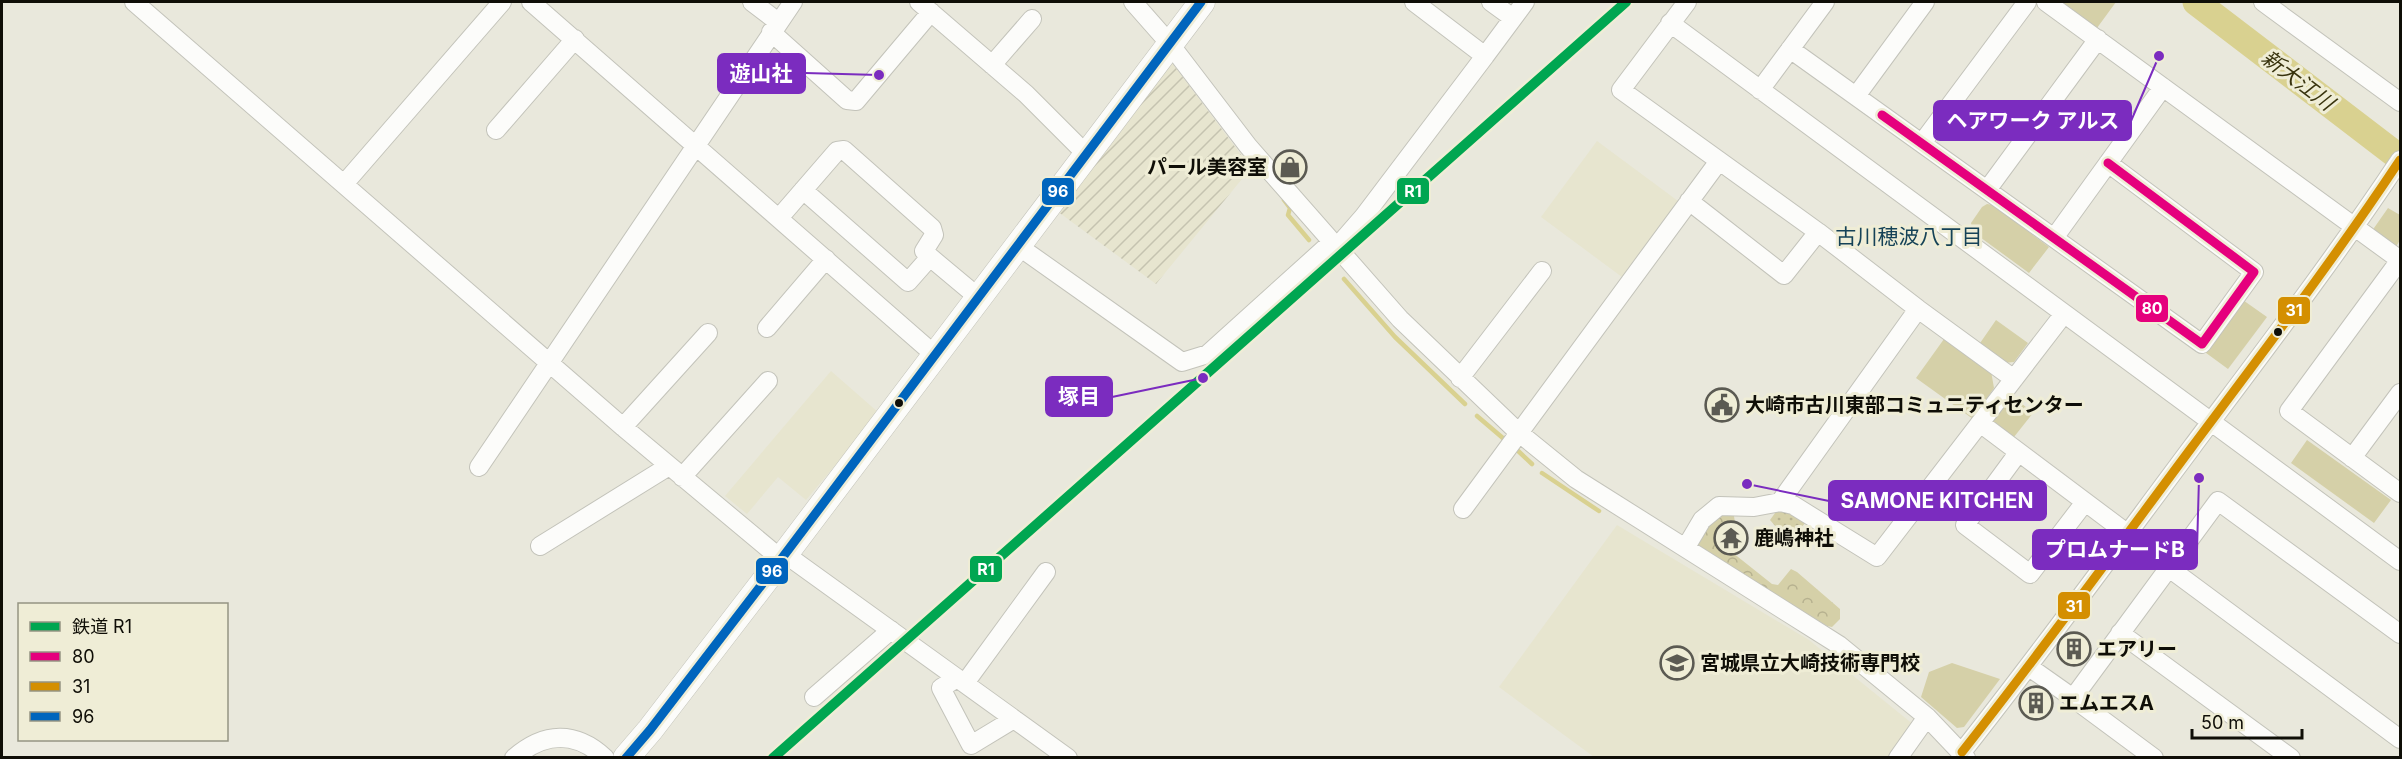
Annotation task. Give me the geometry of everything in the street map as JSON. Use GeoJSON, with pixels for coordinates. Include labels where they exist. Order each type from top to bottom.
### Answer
{"type":"FeatureCollection","features":[{"type":"Feature","properties":{"kind":"highway"},"geometry":{"type":"LineString","coordinates":[[626,758],[650,730],[936,356],[1202,2]]}},
{"type":"Feature","properties":{"kind":"street"},"geometry":{"type":"LineString","coordinates":[[134,2],[676,472],[783,556],[891,630],[1068,758]]}},
{"type":"Feature","properties":{"kind":"street"},"geometry":{"type":"LineString","coordinates":[[344,184],[502,2]]}},
{"type":"Feature","properties":{"kind":"street"},"geometry":{"type":"LineString","coordinates":[[531,2],[936,356]]}},
{"type":"Feature","properties":{"kind":"street"},"geometry":{"type":"LineString","coordinates":[[752,2],[847,100],[856,101],[925,7],[1026,94],[1087,155]]}},
{"type":"Feature","properties":{"kind":"street"},"geometry":{"type":"LineString","coordinates":[[479,467],[793,2]]}},
{"type":"Feature","properties":{"kind":"street"},"geometry":{"type":"LineString","coordinates":[[1132,2],[1170,44],[1248,146],[1400,319],[1518,432],[1576,479],[1839,645],[1927,717],[1964,755],[2355,228],[2400,160]]}},
{"type":"Feature","properties":{"kind":"street"},"geometry":{"type":"LineString","coordinates":[[1414,2],[1485,56]]}},
{"type":"Feature","properties":{"kind":"street"},"geometry":{"type":"LineString","coordinates":[[1491,2],[1513,18]]}},
{"type":"Feature","properties":{"kind":"street"},"geometry":{"type":"LineString","coordinates":[[1018,246],[1182,362],[1208,354],[1335,245],[1364,216],[1525,2]]}},
{"type":"Feature","properties":{"kind":"street"},"geometry":{"type":"LineString","coordinates":[[1687,2],[1621,90],[1818,232],[2014,379]]}},
{"type":"Feature","properties":{"kind":"street"},"geometry":{"type":"LineString","coordinates":[[1760,90],[1825,2]]}},
{"type":"Feature","properties":{"kind":"street"},"geometry":{"type":"LineString","coordinates":[[1856,96],[1925,2]]}},
{"type":"Feature","properties":{"kind":"street"},"geometry":{"type":"LineString","coordinates":[[1922,143],[2027,2]]}},
{"type":"Feature","properties":{"kind":"street"},"geometry":{"type":"LineString","coordinates":[[2046,2],[2400,260],[2289,411],[2400,493]]}},
{"type":"Feature","properties":{"kind":"street"},"geometry":{"type":"LineString","coordinates":[[2263,2],[2400,102]]}},
{"type":"Feature","properties":{"kind":"street"},"geometry":{"type":"LineString","coordinates":[[992,64],[1032,19]]}},
{"type":"Feature","properties":{"kind":"street"},"geometry":{"type":"LineString","coordinates":[[1670,23],[2063,315],[2400,561]]}},
{"type":"Feature","properties":{"kind":"street"},"geometry":{"type":"LineString","coordinates":[[495,130],[575,39]]}},
{"type":"Feature","properties":{"kind":"street"},"geometry":{"type":"LineString","coordinates":[[1987,190],[2098,39]]}},
{"type":"Feature","properties":{"kind":"street"},"geometry":{"type":"LineString","coordinates":[[1790,49],[2202,344],[2254,272],[2108,163]]}},
{"type":"Feature","properties":{"kind":"street"},"geometry":{"type":"LineString","coordinates":[[2055,238],[2163,87]]}},
{"type":"Feature","properties":{"kind":"street"},"geometry":{"type":"LineString","coordinates":[[779,218],[837,151],[844,150],[932,228],[934,235],[924,251],[979,298]]}},
{"type":"Feature","properties":{"kind":"street"},"geometry":{"type":"LineString","coordinates":[[1463,509],[1719,161]]}},
{"type":"Feature","properties":{"kind":"street"},"geometry":{"type":"LineString","coordinates":[[803,190],[908,282],[930,257]]}},
{"type":"Feature","properties":{"kind":"street"},"geometry":{"type":"LineString","coordinates":[[1689,201],[1784,275],[1818,232]]}},
{"type":"Feature","properties":{"kind":"street"},"geometry":{"type":"LineString","coordinates":[[767,328],[826,260]]}},
{"type":"Feature","properties":{"kind":"street"},"geometry":{"type":"LineString","coordinates":[[1460,378],[1542,271]]}},
{"type":"Feature","properties":{"kind":"street"},"geometry":{"type":"LineString","coordinates":[[1780,502],[1918,309]]}},
{"type":"Feature","properties":{"kind":"street"},"geometry":{"type":"LineString","coordinates":[[1686,547],[1702,520],[1719,506],[1754,507],[1780,502],[1793,505],[1877,557],[2063,315]]}},
{"type":"Feature","properties":{"kind":"street"},"geometry":{"type":"LineString","coordinates":[[623,427],[708,333]]}},
{"type":"Feature","properties":{"kind":"street"},"geometry":{"type":"LineString","coordinates":[[540,546],[676,472],[768,381]]}},
{"type":"Feature","properties":{"kind":"street"},"geometry":{"type":"LineString","coordinates":[[2352,458],[2400,393]]}},
{"type":"Feature","properties":{"kind":"street"},"geometry":{"type":"LineString","coordinates":[[1980,423],[2128,534]]}},
{"type":"Feature","properties":{"kind":"street"},"geometry":{"type":"LineString","coordinates":[[2018,453],[1965,525],[2030,574],[2085,502]]}},
{"type":"Feature","properties":{"kind":"street"},"geometry":{"type":"LineString","coordinates":[[2073,698],[2218,501],[2400,634]]}},
{"type":"Feature","properties":{"kind":"street"},"geometry":{"type":"LineString","coordinates":[[2169,568],[2400,739]]}},
{"type":"Feature","properties":{"kind":"street"},"geometry":{"type":"LineString","coordinates":[[1014,719],[971,745],[941,688],[961,680],[1046,572]]}},
{"type":"Feature","properties":{"kind":"street"},"geometry":{"type":"LineString","coordinates":[[814,697],[891,630]]}},
{"type":"Feature","properties":{"kind":"street"},"geometry":{"type":"LineString","coordinates":[[2120,633],[2291,758]]}},
{"type":"Feature","properties":{"kind":"street"},"geometry":{"type":"LineString","coordinates":[[2029,667],[2154,758]]}},
{"type":"Feature","properties":{"kind":"street"},"geometry":{"type":"LineString","coordinates":[[1898,758],[1927,717]]}},
{"type":"Feature","properties":{"kind":"street"},"geometry":{"type":"LineString","coordinates":[[514,758],[529,745],[551,738],[573,739],[593,746],[605,758]]}},
{"type":"Feature","properties":{"kind":"shaded area"},"geometry":{"type":"Polygon","coordinates":[[[1169,59],[1251,168],[1156,284],[1057,211],[1169,59]]]}},
{"type":"Feature","properties":{"kind":"shaded area"},"geometry":{"type":"Polygon","coordinates":[[[1597,141],[1678,201],[1622,277],[1541,217],[1597,141]]]}},
{"type":"Feature","properties":{"kind":"shaded area"},"geometry":{"type":"Polygon","coordinates":[[[831,371],[879,413],[806,500],[778,477],[747,514],[725,496],[831,371]]]}},
{"type":"Feature","properties":{"kind":"shaded area","name":"宮城県立大崎技術専門校"},"geometry":{"type":"Polygon","coordinates":[[[1617,525],[1809,640],[1914,725],[1890,757],[1594,757],[1499,687],[1617,525]]]}},
{"type":"Feature","properties":{"kind":"green space"},"geometry":{"type":"Polygon","coordinates":[[[2061,2],[2116,2],[2097,28],[2061,2]]]}},
{"type":"Feature","properties":{"kind":"green space"},"geometry":{"type":"Polygon","coordinates":[[[1987,204],[1993,205],[2049,247],[2029,273],[1973,232],[1971,223],[1982,207],[1987,204]]]}},
{"type":"Feature","properties":{"kind":"green space"},"geometry":{"type":"Polygon","coordinates":[[[2388,208],[2400,215],[2400,240],[2394,250],[2375,236],[2374,228],[2388,208]]]}},
{"type":"Feature","properties":{"kind":"green space"},"geometry":{"type":"Polygon","coordinates":[[[2240,298],[2267,317],[2228,369],[2202,350],[2240,298]]]}},
{"type":"Feature","properties":{"kind":"green space"},"geometry":{"type":"Polygon","coordinates":[[[1996,320],[2028,343],[2014,362],[2003,363],[1978,346],[1996,320]]]}},
{"type":"Feature","properties":{"kind":"green space"},"geometry":{"type":"Polygon","coordinates":[[[1944,339],[1991,371],[1994,388],[1973,419],[1916,378],[1944,339]]]}},
{"type":"Feature","properties":{"kind":"green space"},"geometry":{"type":"Polygon","coordinates":[[[2009,393],[2033,413],[2010,442],[1990,426],[2009,393]]]}},
{"type":"Feature","properties":{"kind":"green space"},"geometry":{"type":"Polygon","coordinates":[[[2307,440],[2391,500],[2374,523],[2291,463],[2307,440]]]}},
{"type":"Feature","properties":{"kind":"green space"},"geometry":{"type":"Polygon","coordinates":[[[1790,508],[1806,522],[1789,542],[1770,520],[1778,509],[1790,508]]]}},
{"type":"Feature","properties":{"kind":"green space"},"geometry":{"type":"Polygon","coordinates":[[[1718,515],[1734,516],[1735,523],[1722,539],[1723,545],[1772,584],[1778,585],[1791,569],[1797,572],[1840,609],[1840,619],[1832,627],[1827,626],[1700,548],[1696,542],[1706,526],[1718,515]]]}},
{"type":"Feature","properties":{"kind":"green space"},"geometry":{"type":"Polygon","coordinates":[[[1952,663],[2000,679],[1964,727],[1957,728],[1921,697],[1929,672],[1952,663]]]}},
{"type":"Feature","properties":{"kind":"waterway","name":"新大江川"},"geometry":{"type":"LineString","coordinates":[[2196,2],[2400,158]]}},
{"type":"Feature","properties":{"kind":"waterway"},"geometry":{"type":"LineString","coordinates":[[1284,200],[1290,208],[1288,215],[1309,240]]}},
{"type":"Feature","properties":{"kind":"waterway"},"geometry":{"type":"LineString","coordinates":[[1344,279],[1395,337],[1465,404]]}},
{"type":"Feature","properties":{"kind":"waterway"},"geometry":{"type":"LineString","coordinates":[[1477,416],[1504,439]]}},
{"type":"Feature","properties":{"kind":"waterway"},"geometry":{"type":"LineString","coordinates":[[1515,448],[1532,464]]}},
{"type":"Feature","properties":{"kind":"waterway"},"geometry":{"type":"LineString","coordinates":[[1542,473],[1599,511]]}},
{"type":"Feature","properties":{"kind":"rail line","name":"R1"},"geometry":{"type":"LineString","coordinates":[[773,758],[1626,2]]}},
{"type":"Feature","properties":{"kind":"transit line","name":"96"},"geometry":{"type":"LineString","coordinates":[[626,758],[773,570],[1201,2]]}},
{"type":"Feature","properties":{"kind":"transit line","name":"80"},"geometry":{"type":"LineString","coordinates":[[1882,115],[2202,344],[2254,272],[2108,163]]}},
{"type":"Feature","properties":{"kind":"transit line","name":"31"},"geometry":{"type":"LineString","coordinates":[[1962,752],[2272,340],[2400,160]]}},
{"type":"Feature","properties":{"kind":"place","name":"ヘアワーク アルス"},"geometry":{"type":"Point","coordinates":[2159,56]}},
{"type":"Feature","properties":{"kind":"place","name":"遊山社"},"geometry":{"type":"Point","coordinates":[879,75]}},
{"type":"Feature","properties":{"kind":"place","name":"パール美容室"},"geometry":{"type":"Point","coordinates":[1290,167]}},
{"type":"Feature","properties":{"kind":"place","name":"塚目"},"geometry":{"type":"Point","coordinates":[1203,378]}},
{"type":"Feature","properties":{"kind":"place","name":"大崎市古川東部コミュニティセンター"},"geometry":{"type":"Point","coordinates":[1722,405]}},
{"type":"Feature","properties":{"kind":"place","name":"プロムナードB"},"geometry":{"type":"Point","coordinates":[2199,478]}},
{"type":"Feature","properties":{"kind":"place","name":"SAMONE KITCHEN"},"geometry":{"type":"Point","coordinates":[1747,484]}},
{"type":"Feature","properties":{"kind":"place","name":"鹿嶋神社"},"geometry":{"type":"Point","coordinates":[1731,538]}},
{"type":"Feature","properties":{"kind":"place","name":"エアリー"},"geometry":{"type":"Point","coordinates":[2074,649]}},
{"type":"Feature","properties":{"kind":"place","name":"宮城県立大崎技術専門校"},"geometry":{"type":"Point","coordinates":[1677,663]}},
{"type":"Feature","properties":{"kind":"place","name":"エムエスA"},"geometry":{"type":"Point","coordinates":[2036,703]}},
{"type":"Feature","properties":{"kind":"district","name":"古川穂波八丁目"},"geometry":{"type":"Point","coordinates":[1909,236]}}]}
